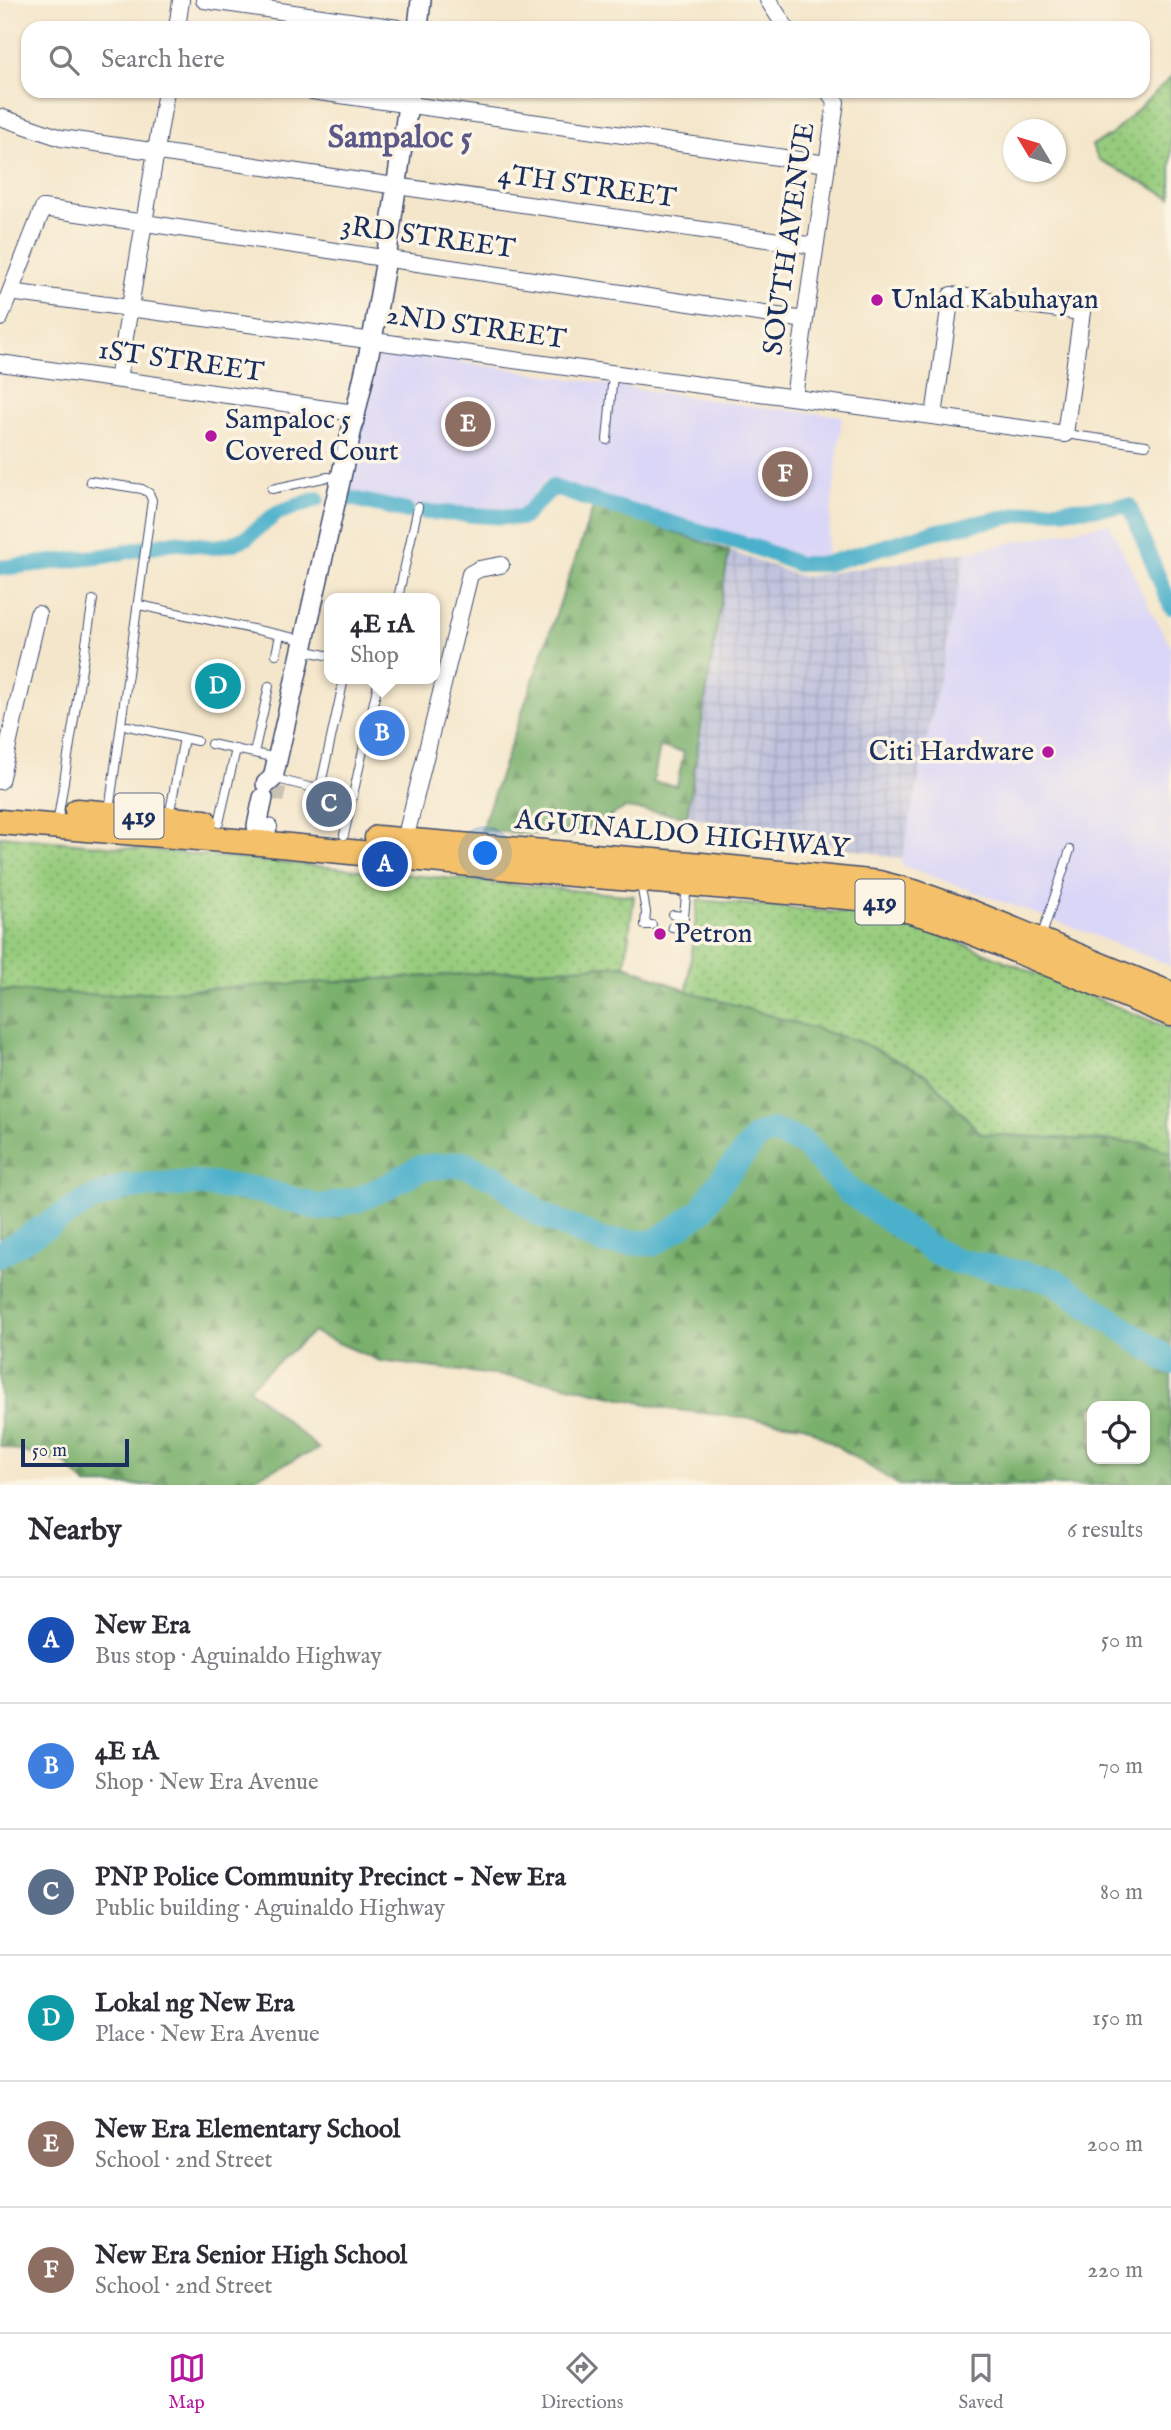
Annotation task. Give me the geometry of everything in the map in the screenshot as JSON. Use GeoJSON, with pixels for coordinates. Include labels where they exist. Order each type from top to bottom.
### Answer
{"type":"FeatureCollection","features":[{"type":"Feature","properties":{"kind":"main road","name":"AGUINALDO HIGHWAY"},"geometry":{"type":"LineString","coordinates":[[0,805],[58,818],[107,823],[405,840],[449,853]]}},
{"type":"Feature","properties":{"kind":"main road","name":"AGUINALDO HIGHWAY"},"geometry":{"type":"LineString","coordinates":[[0,822],[58,818]]}},
{"type":"Feature","properties":{"kind":"main road","name":"AGUINALDO HIGHWAY"},"geometry":{"type":"LineString","coordinates":[[107,823],[169,819],[219,823],[262,832],[449,853],[697,874],[871,900],[1053,952],[1171,994]]}},
{"type":"Feature","properties":{"kind":"main road","name":"AGUINALDO HIGHWAY"},"geometry":{"type":"LineString","coordinates":[[1053,952],[1171,1013]]}},
{"type":"Feature","properties":{"kind":"street"},"geometry":{"type":"LineString","coordinates":[[178,21],[181,0]]}},
{"type":"Feature","properties":{"kind":"street"},"geometry":{"type":"LineString","coordinates":[[204,0],[350,21]]}},
{"type":"Feature","properties":{"kind":"street"},"geometry":{"type":"LineString","coordinates":[[419,21],[421,0]]}},
{"type":"Feature","properties":{"kind":"street"},"geometry":{"type":"LineString","coordinates":[[768,0],[782,21]]}},
{"type":"Feature","properties":{"kind":"street"},"geometry":{"type":"LineString","coordinates":[[118,379],[165,98]]}},
{"type":"Feature","properties":{"kind":"street"},"geometry":{"type":"LineString","coordinates":[[262,832],[372,340],[409,98],[827,164]]}},
{"type":"Feature","properties":{"kind":"street","name":"SOUTH AVENUE"},"geometry":{"type":"LineString","coordinates":[[793,397],[836,102],[833,98]]}},
{"type":"Feature","properties":{"kind":"street","name":"4TH STREET"},"geometry":{"type":"LineString","coordinates":[[0,117],[61,138],[815,246]]}},
{"type":"Feature","properties":{"kind":"street","name":"3RD STREET"},"geometry":{"type":"LineString","coordinates":[[10,292],[43,208],[805,320]]}},
{"type":"Feature","properties":{"kind":"street"},"geometry":{"type":"LineString","coordinates":[[0,318],[10,292]]}},
{"type":"Feature","properties":{"kind":"street","name":"2ND STREET"},"geometry":{"type":"LineString","coordinates":[[10,292],[1065,434]]}},
{"type":"Feature","properties":{"kind":"street"},"geometry":{"type":"LineString","coordinates":[[934,416],[951,295],[1082,312],[1065,434]]}},
{"type":"Feature","properties":{"kind":"street","name":"1ST STREET"},"geometry":{"type":"LineString","coordinates":[[0,363],[355,413]]}},
{"type":"Feature","properties":{"kind":"street"},"geometry":{"type":"LineString","coordinates":[[405,840],[470,574],[479,569],[501,565]]}},
{"type":"Feature","properties":{"kind":"street"},"geometry":{"type":"LineString","coordinates":[[0,781],[38,614]]}},
{"type":"Feature","properties":{"kind":"lane"},"geometry":{"type":"LineString","coordinates":[[607,440],[613,373]]}},
{"type":"Feature","properties":{"kind":"lane","name":"2ND STREET"},"geometry":{"type":"LineString","coordinates":[[1065,434],[1146,445]]}},
{"type":"Feature","properties":{"kind":"lane"},"geometry":{"type":"LineString","coordinates":[[272,489],[328,477],[341,479]]}},
{"type":"Feature","properties":{"kind":"lane"},"geometry":{"type":"LineString","coordinates":[[90,481],[142,489],[149,493],[152,500],[107,823]]}},
{"type":"Feature","properties":{"kind":"lane"},"geometry":{"type":"LineString","coordinates":[[399,593],[418,507]]}},
{"type":"Feature","properties":{"kind":"lane"},"geometry":{"type":"LineString","coordinates":[[58,818],[93,600]]}},
{"type":"Feature","properties":{"kind":"lane"},"geometry":{"type":"LineString","coordinates":[[139,606],[281,635],[324,654]]}},
{"type":"Feature","properties":{"kind":"lane"},"geometry":{"type":"LineString","coordinates":[[276,654],[281,635]]}},
{"type":"Feature","properties":{"kind":"lane"},"geometry":{"type":"LineString","coordinates":[[270,686],[254,754],[272,784],[313,788],[321,784],[343,684]]}},
{"type":"Feature","properties":{"kind":"lane"},"geometry":{"type":"LineString","coordinates":[[344,835],[378,684]]}},
{"type":"Feature","properties":{"kind":"lane"},"geometry":{"type":"LineString","coordinates":[[128,726],[197,741]]}},
{"type":"Feature","properties":{"kind":"lane"},"geometry":{"type":"LineString","coordinates":[[169,819],[184,738]]}},
{"type":"Feature","properties":{"kind":"lane"},"geometry":{"type":"LineString","coordinates":[[211,744],[254,754]]}},
{"type":"Feature","properties":{"kind":"lane"},"geometry":{"type":"LineString","coordinates":[[219,823],[236,750]]}},
{"type":"Feature","properties":{"kind":"lane"},"geometry":{"type":"LineString","coordinates":[[1053,952],[1070,849]]}},
{"type":"Feature","properties":{"kind":"lane"},"geometry":{"type":"LineString","coordinates":[[640,870],[650,913],[645,925],[652,925]]}},
{"type":"Feature","properties":{"kind":"lane"},"geometry":{"type":"LineString","coordinates":[[672,927],[683,928],[686,895],[697,874]]}},
{"type":"Feature","properties":{"kind":"lane"},"geometry":{"type":"LineString","coordinates":[[673,915],[684,916]]}},
{"type":"Feature","properties":{"kind":"shaded area"},"geometry":{"type":"Polygon","coordinates":[[[382,350],[750,406],[842,416],[826,558],[799,559],[667,515],[599,499],[546,479],[520,511],[411,506],[348,493],[378,354],[382,350]]]}},
{"type":"Feature","properties":{"kind":"shaded area","name":"Citi Hardware"},"geometry":{"type":"Polygon","coordinates":[[[1109,523],[1153,615],[1171,646],[1171,966],[901,865],[966,552],[1109,523]]]}},
{"type":"Feature","properties":{"kind":"shaded area"},"geometry":{"type":"Polygon","coordinates":[[[729,551],[803,577],[966,552],[902,859],[687,816],[729,551]]]}},
{"type":"Feature","properties":{"kind":"green space"},"geometry":{"type":"Polygon","coordinates":[[[1171,77],[1171,198],[1098,159],[1092,145],[1110,136],[1171,77]]]}},
{"type":"Feature","properties":{"kind":"green space"},"geometry":{"type":"Polygon","coordinates":[[[594,505],[729,551],[687,816],[625,808],[571,837],[481,830],[594,505]],[[660,747],[653,782],[677,786],[684,752],[660,747]]]}},
{"type":"Feature","properties":{"kind":"green space"},"geometry":{"type":"Polygon","coordinates":[[[0,836],[634,896],[625,965],[100,995],[0,990],[0,836]]]}},
{"type":"Feature","properties":{"kind":"green space"},"geometry":{"type":"Polygon","coordinates":[[[698,900],[868,915],[939,934],[1171,1029],[1171,1153],[1145,1143],[981,1134],[926,1074],[687,991],[698,900]]]}},
{"type":"Feature","properties":{"kind":"green space"},"geometry":{"type":"Polygon","coordinates":[[[625,965],[687,991],[860,1042],[926,1074],[981,1134],[1145,1143],[1171,1153],[1171,1485],[899,1485],[803,1425],[669,1409],[552,1382],[380,1361],[313,1332],[248,1388],[319,1449],[244,1482],[247,1485],[86,1485],[65,1463],[0,1446],[0,990],[100,995],[625,965]]]}},
{"type":"Feature","properties":{"kind":"waterway"},"geometry":{"type":"LineString","coordinates":[[425,512],[522,518],[553,487],[754,547],[798,564],[825,564],[933,532],[1037,511],[1129,506],[1171,607]]}},
{"type":"Feature","properties":{"kind":"waterway"},"geometry":{"type":"LineString","coordinates":[[345,497],[407,511]]}},
{"type":"Feature","properties":{"kind":"waterway"},"geometry":{"type":"LineString","coordinates":[[0,568],[105,556],[173,542],[215,547],[231,544],[246,538],[277,513],[317,499]]}},
{"type":"Feature","properties":{"kind":"waterway"},"geometry":{"type":"LineString","coordinates":[[0,1254],[88,1201],[124,1187],[195,1183],[258,1190],[321,1208],[359,1199],[420,1168],[462,1164],[496,1178],[538,1213],[604,1242],[654,1243],[700,1212],[757,1137],[772,1131],[803,1143],[850,1192],[935,1251],[956,1261],[1053,1280],[1171,1362]]}},
{"type":"Feature","properties":{"kind":"tunnel"},"geometry":{"type":"LineString","coordinates":[[274,800],[277,786]]}},
{"type":"Feature","properties":{"kind":"place","name":"Unlad Kabuhayan"},"geometry":{"type":"Point","coordinates":[877,300]}},
{"type":"Feature","properties":{"kind":"place","name":"New Era Elementary School"},"geometry":{"type":"Point","coordinates":[468,424]}},
{"type":"Feature","properties":{"kind":"place","name":"Sampaloc 5 Covered Court"},"geometry":{"type":"Point","coordinates":[211,436]}},
{"type":"Feature","properties":{"kind":"place","name":"New Era Senior High School"},"geometry":{"type":"Point","coordinates":[785,474]}},
{"type":"Feature","properties":{"kind":"place","name":"Lokal ng New Era"},"geometry":{"type":"Point","coordinates":[218,686]}},
{"type":"Feature","properties":{"kind":"place","name":"4E 1A"},"geometry":{"type":"Point","coordinates":[382,733]}},
{"type":"Feature","properties":{"kind":"place","name":"Citi Hardware"},"geometry":{"type":"Point","coordinates":[1048,752]}},
{"type":"Feature","properties":{"kind":"place","name":"PNP Police Community Precinct - New Era"},"geometry":{"type":"Point","coordinates":[329,804]}},
{"type":"Feature","properties":{"kind":"place","name":"New Era"},"geometry":{"type":"Point","coordinates":[385,864]}},
{"type":"Feature","properties":{"kind":"place","name":"Petron"},"geometry":{"type":"Point","coordinates":[660,934]}},
{"type":"Feature","properties":{"kind":"district","name":"Sampaloc 5"},"geometry":{"type":"Point","coordinates":[400,138]}}]}
